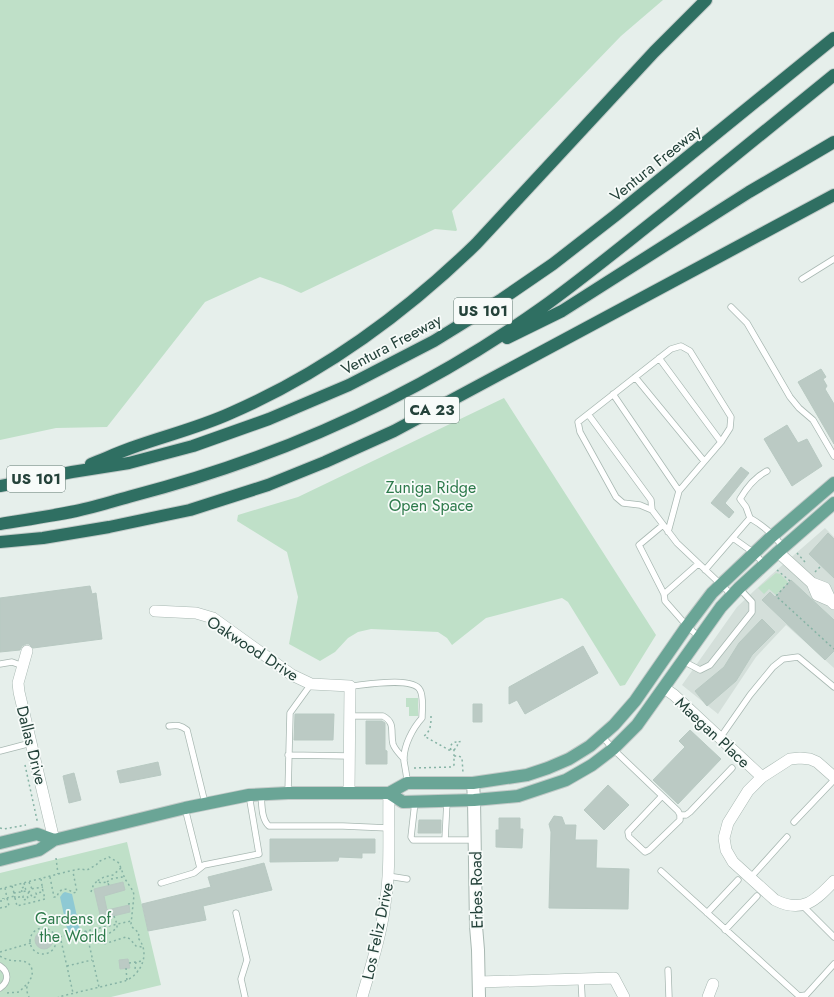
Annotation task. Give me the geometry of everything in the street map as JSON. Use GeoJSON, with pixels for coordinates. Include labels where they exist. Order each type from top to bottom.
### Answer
{"type":"FeatureCollection","features":[{"type":"Feature","properties":{"kind":"highway"},"geometry":{"type":"LineString","coordinates":[[72,472],[130,448],[178,433],[230,414],[270,395],[314,371],[386,323],[426,290],[476,244],[654,52],[706,0]]}},
{"type":"Feature","properties":{"kind":"highway","name":"Ventura Freeway"},"geometry":{"type":"LineString","coordinates":[[0,486],[136,461],[193,446],[269,419],[349,385],[434,341],[502,299],[553,264],[834,38]]}},
{"type":"Feature","properties":{"kind":"highway","name":"US 101"},"geometry":{"type":"LineString","coordinates":[[0,524],[76,511],[162,488],[238,465],[339,424],[431,377],[474,352],[542,307],[607,258],[834,75]]}},
{"type":"Feature","properties":{"kind":"highway"},"geometry":{"type":"LineString","coordinates":[[474,352],[516,334],[562,311],[749,192],[834,142]]}},
{"type":"Feature","properties":{"kind":"highway","name":"CA 23"},"geometry":{"type":"LineString","coordinates":[[0,542],[43,538],[109,527],[190,510],[268,485],[325,462],[394,431],[834,195]]}},
{"type":"Feature","properties":{"kind":"main road"},"geometry":{"type":"LineString","coordinates":[[0,860],[39,850],[54,840],[204,803],[255,795],[288,793],[389,793],[407,783],[473,783],[527,775],[569,759],[590,746],[624,714],[635,701],[687,626],[721,584],[774,535],[834,483]]}},
{"type":"Feature","properties":{"kind":"main road"},"geometry":{"type":"LineString","coordinates":[[389,793],[403,802],[474,800],[518,796],[566,780],[592,765],[613,749],[637,725],[721,607],[781,549],[834,503]]}},
{"type":"Feature","properties":{"kind":"main road"},"geometry":{"type":"LineString","coordinates":[[0,843],[37,834],[54,840]]}},
{"type":"Feature","properties":{"kind":"street"},"geometry":{"type":"LineString","coordinates":[[781,549],[812,583],[825,588],[832,602]]}},
{"type":"Feature","properties":{"kind":"street","name":"Oakwood Drive"},"geometry":{"type":"LineString","coordinates":[[155,611],[196,613],[213,618],[292,675],[311,684],[350,686]]}},
{"type":"Feature","properties":{"kind":"street","name":"Dallas Drive"},"geometry":{"type":"LineString","coordinates":[[27,651],[18,683],[19,692],[54,840]]}},
{"type":"Feature","properties":{"kind":"street"},"geometry":{"type":"LineString","coordinates":[[349,793],[350,686]]}},
{"type":"Feature","properties":{"kind":"street","name":"Maegan Place"},"geometry":{"type":"LineString","coordinates":[[664,688],[674,695],[762,777]]}},
{"type":"Feature","properties":{"kind":"street","name":"Maegan Place"},"geometry":{"type":"LineString","coordinates":[[802,905],[791,906],[780,902],[733,862],[726,850],[724,838],[728,823],[748,791],[762,777],[790,759],[800,758],[817,762],[834,777]]}},
{"type":"Feature","properties":{"kind":"street","name":"Erbes Road"},"geometry":{"type":"LineString","coordinates":[[473,783],[479,997]]}},
{"type":"Feature","properties":{"kind":"street","name":"Los Feliz Drive"},"geometry":{"type":"LineString","coordinates":[[362,997],[378,939],[385,905],[388,876],[389,793]]}},
{"type":"Feature","properties":{"kind":"street"},"geometry":{"type":"LineString","coordinates":[[802,905],[807,904],[819,897],[834,880]]}},
{"type":"Feature","properties":{"kind":"street"},"geometry":{"type":"LineString","coordinates":[[479,982],[614,978],[624,997]]}},
{"type":"Feature","properties":{"kind":"street"},"geometry":{"type":"LineString","coordinates":[[708,997],[713,984]]}},
{"type":"Feature","properties":{"kind":"lane"},"geometry":{"type":"LineString","coordinates":[[802,279],[834,259]]}},
{"type":"Feature","properties":{"kind":"lane"},"geometry":{"type":"LineString","coordinates":[[731,307],[747,323],[790,397],[818,426],[834,456]]}},
{"type":"Feature","properties":{"kind":"lane"},"geometry":{"type":"LineString","coordinates":[[652,510],[640,505],[623,502],[616,497],[580,432],[578,422],[671,349],[682,346],[690,352],[731,417],[730,428],[721,442],[679,491],[668,532]]}},
{"type":"Feature","properties":{"kind":"lane"},"geometry":{"type":"LineString","coordinates":[[659,358],[721,442]]}},
{"type":"Feature","properties":{"kind":"lane"},"geometry":{"type":"LineString","coordinates":[[635,377],[704,461]]}},
{"type":"Feature","properties":{"kind":"lane"},"geometry":{"type":"LineString","coordinates":[[613,394],[679,491]]}},
{"type":"Feature","properties":{"kind":"lane"},"geometry":{"type":"LineString","coordinates":[[588,414],[651,500],[652,510],[677,544],[721,584],[752,602],[752,612],[710,665],[700,670],[682,661]]}},
{"type":"Feature","properties":{"kind":"lane"},"geometry":{"type":"LineString","coordinates":[[768,471],[759,475],[740,499],[746,507],[750,518],[774,535],[781,549]]}},
{"type":"Feature","properties":{"kind":"lane"},"geometry":{"type":"LineString","coordinates":[[705,570],[750,518]]}},
{"type":"Feature","properties":{"kind":"lane"},"geometry":{"type":"LineString","coordinates":[[663,525],[639,544],[664,594],[665,601],[687,626],[699,636]]}},
{"type":"Feature","properties":{"kind":"lane"},"geometry":{"type":"LineString","coordinates":[[733,538],[754,553],[765,564]]}},
{"type":"Feature","properties":{"kind":"lane"},"geometry":{"type":"LineString","coordinates":[[664,594],[698,564]]}},
{"type":"Feature","properties":{"kind":"lane"},"geometry":{"type":"LineString","coordinates":[[720,738],[750,695],[773,667],[783,659],[798,657],[834,686]]}},
{"type":"Feature","properties":{"kind":"lane"},"geometry":{"type":"LineString","coordinates":[[0,664],[12,662],[23,666]]}},
{"type":"Feature","properties":{"kind":"lane"},"geometry":{"type":"LineString","coordinates":[[350,686],[385,682],[409,683],[416,685],[420,690],[422,696],[422,718],[414,727],[410,736],[404,759],[407,783]]}},
{"type":"Feature","properties":{"kind":"lane"},"geometry":{"type":"LineString","coordinates":[[288,793],[290,713],[311,684]]}},
{"type":"Feature","properties":{"kind":"lane"},"geometry":{"type":"LineString","coordinates":[[350,716],[383,716],[388,718],[392,724],[393,744],[404,759]]}},
{"type":"Feature","properties":{"kind":"lane"},"geometry":{"type":"LineString","coordinates":[[169,726],[183,726],[188,730],[204,803]]}},
{"type":"Feature","properties":{"kind":"lane"},"geometry":{"type":"LineString","coordinates":[[602,736],[613,749],[680,815],[686,815],[690,812],[732,768]]}},
{"type":"Feature","properties":{"kind":"lane"},"geometry":{"type":"LineString","coordinates":[[0,751],[31,743]]}},
{"type":"Feature","properties":{"kind":"lane"},"geometry":{"type":"LineString","coordinates":[[288,755],[350,756]]}},
{"type":"Feature","properties":{"kind":"lane"},"geometry":{"type":"LineString","coordinates":[[794,822],[834,780]]}},
{"type":"Feature","properties":{"kind":"lane"},"geometry":{"type":"LineString","coordinates":[[255,795],[263,812],[265,822],[270,826],[343,826],[388,828]]}},
{"type":"Feature","properties":{"kind":"lane"},"geometry":{"type":"LineString","coordinates":[[161,883],[194,874],[204,865],[259,854],[255,795]]}},
{"type":"Feature","properties":{"kind":"lane"},"geometry":{"type":"LineString","coordinates":[[662,796],[628,832],[629,837],[645,852],[649,850],[680,820],[680,815]]}},
{"type":"Feature","properties":{"kind":"lane"},"geometry":{"type":"LineString","coordinates":[[445,840],[447,801]]}},
{"type":"Feature","properties":{"kind":"lane"},"geometry":{"type":"LineString","coordinates":[[415,802],[412,839],[475,840]]}},
{"type":"Feature","properties":{"kind":"lane"},"geometry":{"type":"LineString","coordinates":[[185,808],[200,868]]}},
{"type":"Feature","properties":{"kind":"lane"},"geometry":{"type":"LineString","coordinates":[[751,877],[787,837]]}},
{"type":"Feature","properties":{"kind":"lane"},"geometry":{"type":"LineString","coordinates":[[661,871],[799,996],[806,995],[834,964]]}},
{"type":"Feature","properties":{"kind":"lane"},"geometry":{"type":"LineString","coordinates":[[388,876],[407,878]]}},
{"type":"Feature","properties":{"kind":"lane"},"geometry":{"type":"LineString","coordinates":[[707,913],[738,880]]}},
{"type":"Feature","properties":{"kind":"lane"},"geometry":{"type":"LineString","coordinates":[[725,930],[757,896]]}},
{"type":"Feature","properties":{"kind":"lane"},"geometry":{"type":"LineString","coordinates":[[802,905],[834,937]]}},
{"type":"Feature","properties":{"kind":"lane"},"geometry":{"type":"LineString","coordinates":[[236,913],[247,960],[241,979],[246,997]]}},
{"type":"Feature","properties":{"kind":"lane"},"geometry":{"type":"LineString","coordinates":[[0,966],[5,970],[7,977],[4,985],[0,988]]}},
{"type":"Feature","properties":{"kind":"lane"},"geometry":{"type":"LineString","coordinates":[[668,970],[669,997]]}},
{"type":"Feature","properties":{"kind":"lane"},"geometry":{"type":"LineString","coordinates":[[581,979],[582,997]]}},
{"type":"Feature","properties":{"kind":"path"},"geometry":{"type":"LineString","coordinates":[[815,572],[821,566]]}},
{"type":"Feature","properties":{"kind":"path"},"geometry":{"type":"LineString","coordinates":[[778,570],[790,581],[776,596],[834,649]]}},
{"type":"Feature","properties":{"kind":"path"},"geometry":{"type":"LineString","coordinates":[[431,716],[431,726],[428,733],[424,736],[451,750],[454,750]]}},
{"type":"Feature","properties":{"kind":"path"},"geometry":{"type":"LineString","coordinates":[[451,750],[450,747],[454,742],[463,741]]}},
{"type":"Feature","properties":{"kind":"path"},"geometry":{"type":"LineString","coordinates":[[414,768],[452,767],[454,765],[454,750],[457,747],[458,742]]}},
{"type":"Feature","properties":{"kind":"path"},"geometry":{"type":"LineString","coordinates":[[454,756],[459,756],[462,758],[463,774]]}},
{"type":"Feature","properties":{"kind":"path"},"geometry":{"type":"LineString","coordinates":[[0,828],[4,829],[36,823],[24,759]]}},
{"type":"Feature","properties":{"kind":"path"},"geometry":{"type":"LineString","coordinates":[[0,889],[80,869],[87,870],[109,857],[116,861],[121,868],[125,879],[133,891],[134,903],[131,921],[132,927],[139,933],[138,938],[142,943],[144,961],[138,971],[127,981],[58,997]]}},
{"type":"Feature","properties":{"kind":"path"},"geometry":{"type":"LineString","coordinates":[[56,858],[58,874]]}},
{"type":"Feature","properties":{"kind":"path"},"geometry":{"type":"LineString","coordinates":[[91,892],[97,881],[104,877],[113,875],[121,868]]}},
{"type":"Feature","properties":{"kind":"path"},"geometry":{"type":"LineString","coordinates":[[50,877],[54,897],[57,897],[59,892],[64,889],[70,890],[73,893],[77,892],[73,871]]}},
{"type":"Feature","properties":{"kind":"path"},"geometry":{"type":"LineString","coordinates":[[97,881],[100,883],[107,882],[122,877],[125,879]]}},
{"type":"Feature","properties":{"kind":"path"},"geometry":{"type":"LineString","coordinates":[[12,886],[17,906],[45,899],[41,879]]}},
{"type":"Feature","properties":{"kind":"path"},"geometry":{"type":"LineString","coordinates":[[29,882],[32,889]]}},
{"type":"Feature","properties":{"kind":"path"},"geometry":{"type":"LineString","coordinates":[[24,883],[26,891]]}},
{"type":"Feature","properties":{"kind":"path"},"geometry":{"type":"LineString","coordinates":[[30,886],[34,886],[35,888]]}},
{"type":"Feature","properties":{"kind":"path"},"geometry":{"type":"LineString","coordinates":[[22,892],[21,888],[25,887]]}},
{"type":"Feature","properties":{"kind":"path"},"geometry":{"type":"LineString","coordinates":[[0,899],[3,901],[4,899],[15,896],[27,895],[32,889],[42,887]]}},
{"type":"Feature","properties":{"kind":"path"},"geometry":{"type":"LineString","coordinates":[[0,908],[9,906],[5,888]]}},
{"type":"Feature","properties":{"kind":"path"},"geometry":{"type":"LineString","coordinates":[[15,896],[26,891],[32,894],[34,901]]}},
{"type":"Feature","properties":{"kind":"path"},"geometry":{"type":"LineString","coordinates":[[32,894],[43,891]]}},
{"type":"Feature","properties":{"kind":"path"},"geometry":{"type":"LineString","coordinates":[[33,898],[37,896],[36,893]]}},
{"type":"Feature","properties":{"kind":"path"},"geometry":{"type":"LineString","coordinates":[[27,895],[28,903]]}},
{"type":"Feature","properties":{"kind":"path"},"geometry":{"type":"LineString","coordinates":[[23,896],[23,900],[28,899]]}},
{"type":"Feature","properties":{"kind":"path"},"geometry":{"type":"LineString","coordinates":[[128,904],[134,903]]}},
{"type":"Feature","properties":{"kind":"path"},"geometry":{"type":"LineString","coordinates":[[114,916],[117,928],[100,940],[102,944],[126,937],[136,946],[142,947]]}},
{"type":"Feature","properties":{"kind":"path"},"geometry":{"type":"LineString","coordinates":[[55,938],[131,921]]}},
{"type":"Feature","properties":{"kind":"path"},"geometry":{"type":"LineString","coordinates":[[43,929],[51,931],[55,938],[55,946],[46,954],[38,953],[32,947],[32,935],[35,932],[43,929]]}},
{"type":"Feature","properties":{"kind":"path"},"geometry":{"type":"LineString","coordinates":[[86,931],[99,987]]}},
{"type":"Feature","properties":{"kind":"path"},"geometry":{"type":"LineString","coordinates":[[60,936],[74,993]]}},
{"type":"Feature","properties":{"kind":"path"},"geometry":{"type":"LineString","coordinates":[[0,952],[31,943]]}},
{"type":"Feature","properties":{"kind":"path"},"geometry":{"type":"LineString","coordinates":[[0,956],[9,960],[25,961],[32,970],[32,976],[19,992],[6,993]]}},
{"type":"Feature","properties":{"kind":"path"},"geometry":{"type":"LineString","coordinates":[[67,966],[92,960]]}},
{"type":"Feature","properties":{"kind":"path"},"geometry":{"type":"LineString","coordinates":[[129,963],[144,961]]}},
{"type":"Feature","properties":{"kind":"path"},"geometry":{"type":"LineString","coordinates":[[136,962],[135,968],[138,971]]}},
{"type":"Feature","properties":{"kind":"path"},"geometry":{"type":"LineString","coordinates":[[126,968],[127,981]]}},
{"type":"Feature","properties":{"kind":"path"},"geometry":{"type":"LineString","coordinates":[[27,984],[29,997]]}},
{"type":"Feature","properties":{"kind":"shaded area"},"geometry":{"type":"Polygon","coordinates":[[[825,528],[834,537],[834,668],[786,625],[756,657],[718,714],[682,685],[737,607],[825,528]]]}},
{"type":"Feature","properties":{"kind":"green space"},"geometry":{"type":"Polygon","coordinates":[[[0,0],[663,0],[621,36],[452,211],[456,231],[435,229],[301,293],[260,277],[205,302],[107,427],[56,428],[0,440],[0,0]]]}},
{"type":"Feature","properties":{"kind":"green space","name":"Zuniga Ridge Open Space"},"geometry":{"type":"Polygon","coordinates":[[[504,398],[656,635],[625,685],[620,686],[568,602],[562,598],[486,618],[452,645],[447,638],[438,632],[371,629],[358,632],[348,638],[335,652],[320,661],[289,644],[298,597],[287,552],[237,521],[238,515],[298,497],[504,398]]]}},
{"type":"Feature","properties":{"kind":"green space"},"geometry":{"type":"Polygon","coordinates":[[[776,573],[780,574],[788,582],[776,595],[769,589],[764,594],[758,588],[776,573]]]}},
{"type":"Feature","properties":{"kind":"green space"},"geometry":{"type":"Polygon","coordinates":[[[406,698],[418,698],[418,716],[409,716],[409,707],[406,707],[406,698]]]}},
{"type":"Feature","properties":{"kind":"green space","name":"Gardens of the World"},"geometry":{"type":"Polygon","coordinates":[[[127,842],[161,985],[111,997],[0,997],[0,873],[127,842]]]}},
{"type":"Feature","properties":{"kind":"water"},"geometry":{"type":"Polygon","coordinates":[[[65,892],[72,894],[80,930],[68,933],[60,897],[65,892]]]}},
{"type":"Feature","properties":{"kind":"building"},"geometry":{"type":"Polygon","coordinates":[[[821,369],[826,377],[823,379],[827,386],[825,389],[834,404],[834,444],[798,382],[821,369]]]}},
{"type":"Feature","properties":{"kind":"building"},"geometry":{"type":"Polygon","coordinates":[[[787,425],[798,443],[807,439],[822,466],[792,486],[764,439],[787,425]]]}},
{"type":"Feature","properties":{"kind":"building"},"geometry":{"type":"Polygon","coordinates":[[[741,467],[749,473],[725,503],[734,512],[729,518],[711,503],[741,467]]]}},
{"type":"Feature","properties":{"kind":"building"},"geometry":{"type":"Polygon","coordinates":[[[828,533],[834,539],[834,578],[809,554],[828,533]]]}},
{"type":"Feature","properties":{"kind":"building"},"geometry":{"type":"Polygon","coordinates":[[[791,580],[834,620],[834,651],[825,660],[762,600],[770,592],[775,597],[791,580]]]}},
{"type":"Feature","properties":{"kind":"building"},"geometry":{"type":"Polygon","coordinates":[[[90,586],[92,594],[96,593],[102,639],[33,648],[29,644],[26,644],[22,646],[20,650],[0,652],[0,598],[90,586]]]}},
{"type":"Feature","properties":{"kind":"building"},"geometry":{"type":"Polygon","coordinates":[[[762,619],[775,632],[752,655],[736,681],[707,706],[695,691],[724,667],[739,643],[762,619]]]}},
{"type":"Feature","properties":{"kind":"building"},"geometry":{"type":"Polygon","coordinates":[[[583,646],[598,673],[525,714],[517,700],[509,704],[509,687],[583,646]]]}},
{"type":"Feature","properties":{"kind":"building"},"geometry":{"type":"Polygon","coordinates":[[[473,704],[482,704],[482,722],[473,722],[473,704]]]}},
{"type":"Feature","properties":{"kind":"building"},"geometry":{"type":"Polygon","coordinates":[[[295,714],[334,714],[333,740],[294,740],[295,714]]]}},
{"type":"Feature","properties":{"kind":"building"},"geometry":{"type":"Polygon","coordinates":[[[366,721],[382,721],[385,723],[385,750],[387,751],[387,764],[366,764],[366,721]]]}},
{"type":"Feature","properties":{"kind":"building"},"geometry":{"type":"Polygon","coordinates":[[[690,730],[721,759],[678,804],[653,780],[685,747],[679,741],[690,730]]]}},
{"type":"Feature","properties":{"kind":"building"},"geometry":{"type":"Polygon","coordinates":[[[158,762],[161,775],[120,783],[117,771],[158,762]]]}},
{"type":"Feature","properties":{"kind":"building"},"geometry":{"type":"Polygon","coordinates":[[[74,773],[81,800],[69,803],[63,776],[74,773]]]}},
{"type":"Feature","properties":{"kind":"building"},"geometry":{"type":"Polygon","coordinates":[[[608,785],[629,805],[604,830],[584,810],[608,785]]]}},
{"type":"Feature","properties":{"kind":"building"},"geometry":{"type":"Polygon","coordinates":[[[554,816],[562,817],[565,825],[576,825],[575,840],[597,840],[596,868],[629,869],[628,909],[549,908],[551,832],[549,824],[554,816]]]}},
{"type":"Feature","properties":{"kind":"building"},"geometry":{"type":"Polygon","coordinates":[[[499,818],[520,818],[520,829],[523,829],[522,848],[496,847],[496,830],[499,830],[499,818]]]}},
{"type":"Feature","properties":{"kind":"building"},"geometry":{"type":"Polygon","coordinates":[[[419,820],[441,820],[441,833],[418,833],[419,820]]]}},
{"type":"Feature","properties":{"kind":"building"},"geometry":{"type":"Polygon","coordinates":[[[270,839],[375,839],[375,853],[362,853],[362,858],[339,857],[338,861],[270,862],[270,839]]]}},
{"type":"Feature","properties":{"kind":"building"},"geometry":{"type":"Polygon","coordinates":[[[264,863],[272,890],[203,906],[206,920],[148,931],[142,904],[211,887],[208,877],[264,863]]]}},
{"type":"Feature","properties":{"kind":"building"},"geometry":{"type":"Polygon","coordinates":[[[123,882],[125,890],[104,896],[107,910],[129,905],[130,912],[101,919],[94,889],[123,882]]]}},
{"type":"Feature","properties":{"kind":"building"},"geometry":{"type":"Polygon","coordinates":[[[44,931],[50,934],[53,940],[50,946],[44,949],[38,946],[35,940],[38,934],[44,931]]]}},
{"type":"Feature","properties":{"kind":"building"},"geometry":{"type":"Polygon","coordinates":[[[128,959],[130,968],[120,969],[119,960],[128,959]]]}}]}
